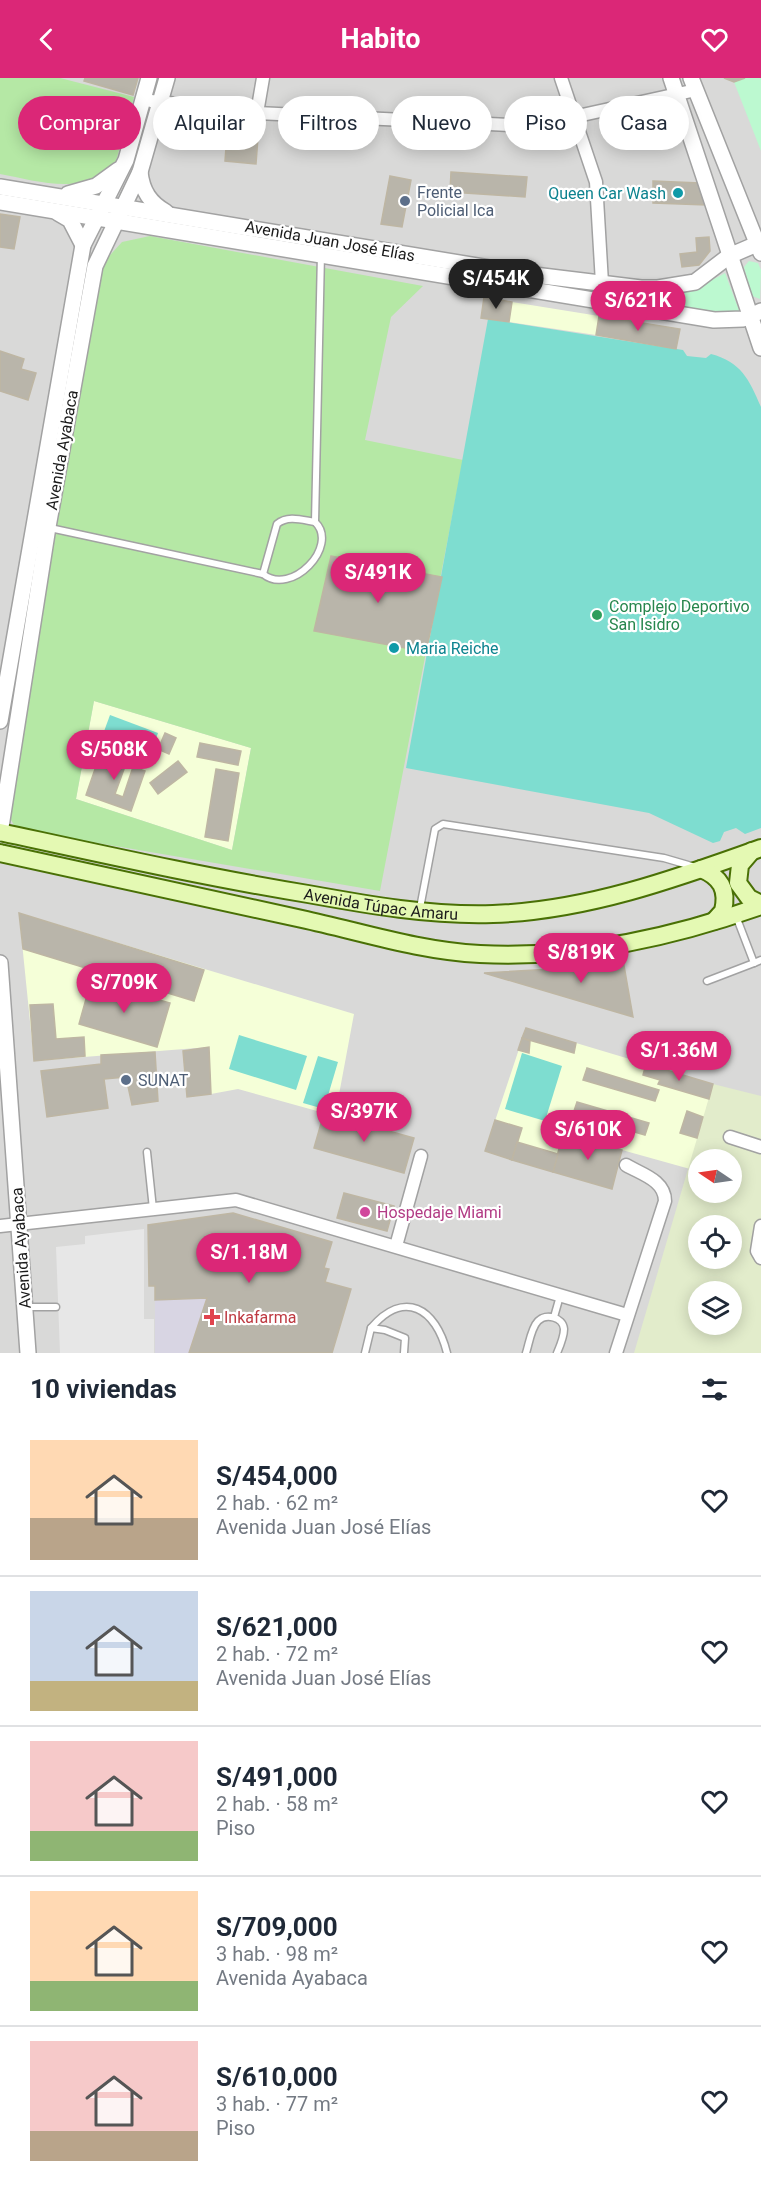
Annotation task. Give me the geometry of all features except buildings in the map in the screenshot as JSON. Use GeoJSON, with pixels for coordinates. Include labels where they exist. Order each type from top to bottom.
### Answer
{"type":"FeatureCollection","features":[{"type":"Feature","properties":{"kind":"main road","name":"Avenida Túpac Amaru"},"geometry":{"type":"LineString","coordinates":[[0,832],[248,884],[419,912],[493,914],[565,906],[648,886],[757,849]]}},
{"type":"Feature","properties":{"kind":"main road"},"geometry":{"type":"LineString","coordinates":[[757,849],[740,864],[738,883],[749,898],[761,905]]}},
{"type":"Feature","properties":{"kind":"main road","name":"Avenida Túpac Amaru"},"geometry":{"type":"LineString","coordinates":[[0,853],[244,906],[405,945],[481,954],[518,955],[610,947],[639,942],[736,915],[761,905]]}},
{"type":"Feature","properties":{"kind":"main road"},"geometry":{"type":"LineString","coordinates":[[701,869],[712,873],[724,889],[723,911],[714,921]]}},
{"type":"Feature","properties":{"kind":"main road"},"geometry":{"type":"LineString","coordinates":[[244,906],[248,884]]}},
{"type":"Feature","properties":{"kind":"street","name":"Avenida Ayabaca"},"geometry":{"type":"LineString","coordinates":[[0,832],[41,526],[83,245],[126,160],[149,78]]}},
{"type":"Feature","properties":{"kind":"street","name":"Avenida Ayabaca"},"geometry":{"type":"LineString","coordinates":[[163,96],[167,78]]}},
{"type":"Feature","properties":{"kind":"street"},"geometry":{"type":"LineString","coordinates":[[260,96],[263,78]]}},
{"type":"Feature","properties":{"kind":"street"},"geometry":{"type":"LineString","coordinates":[[561,78],[567,96]]}},
{"type":"Feature","properties":{"kind":"street"},"geometry":{"type":"LineString","coordinates":[[671,78],[729,256],[756,313],[761,348]]}},
{"type":"Feature","properties":{"kind":"street"},"geometry":{"type":"LineString","coordinates":[[587,114],[677,94],[693,84],[759,249]]}},
{"type":"Feature","properties":{"kind":"street"},"geometry":{"type":"LineString","coordinates":[[144,99],[153,101]]}},
{"type":"Feature","properties":{"kind":"street"},"geometry":{"type":"LineString","coordinates":[[266,113],[504,125]]}},
{"type":"Feature","properties":{"kind":"street","name":"Avenida Ayabaca"},"geometry":{"type":"LineString","coordinates":[[0,720],[95,267],[140,172],[153,131]]}},
{"type":"Feature","properties":{"kind":"street"},"geometry":{"type":"LineString","coordinates":[[585,150],[596,182],[602,283],[597,301]]}},
{"type":"Feature","properties":{"kind":"street"},"geometry":{"type":"LineString","coordinates":[[57,195],[96,186],[108,180],[126,160]]}},
{"type":"Feature","properties":{"kind":"street"},"geometry":{"type":"LineString","coordinates":[[140,172],[146,193],[157,207],[169,214]]}},
{"type":"Feature","properties":{"kind":"street","name":"Avenida Juan José Elías"},"geometry":{"type":"LineString","coordinates":[[0,187],[526,274],[641,288],[695,282],[729,256],[759,249]]}},
{"type":"Feature","properties":{"kind":"street","name":"Avenida Juan José Elías"},"geometry":{"type":"LineString","coordinates":[[0,202],[714,320],[756,313]]}},
{"type":"Feature","properties":{"kind":"street"},"geometry":{"type":"LineString","coordinates":[[50,210],[70,220],[83,245]]}},
{"type":"Feature","properties":{"kind":"street"},"geometry":{"type":"LineString","coordinates":[[95,267],[117,238],[137,229],[153,228]]}},
{"type":"Feature","properties":{"kind":"street","name":"Avenida Ayabaca"},"geometry":{"type":"LineString","coordinates":[[0,963],[28,1353]]}},
{"type":"Feature","properties":{"kind":"street"},"geometry":{"type":"LineString","coordinates":[[730,1137],[761,1147]]}},
{"type":"Feature","properties":{"kind":"street"},"geometry":{"type":"LineString","coordinates":[[396,1246],[421,1156]]}},
{"type":"Feature","properties":{"kind":"street"},"geometry":{"type":"LineString","coordinates":[[616,1353],[665,1201],[665,1192],[661,1185],[626,1166]]}},
{"type":"Feature","properties":{"kind":"street"},"geometry":{"type":"LineString","coordinates":[[0,1226],[236,1200],[627,1315]]}},
{"type":"Feature","properties":{"kind":"street"},"geometry":{"type":"LineString","coordinates":[[761,1226],[757,1251],[761,1258]]}},
{"type":"Feature","properties":{"kind":"lane"},"geometry":{"type":"LineString","coordinates":[[315,522],[321,254]]}},
{"type":"Feature","properties":{"kind":"lane"},"geometry":{"type":"LineString","coordinates":[[41,526],[263,574],[269,579],[285,581],[303,571],[320,549],[324,538],[322,528],[315,522],[292,518],[283,519],[277,524],[263,574]]}},
{"type":"Feature","properties":{"kind":"lane"},"geometry":{"type":"LineString","coordinates":[[419,912],[435,829],[443,824],[663,858],[701,869]]}},
{"type":"Feature","properties":{"kind":"lane"},"geometry":{"type":"LineString","coordinates":[[736,915],[754,963]]}},
{"type":"Feature","properties":{"kind":"lane"},"geometry":{"type":"LineString","coordinates":[[707,981],[761,960]]}},
{"type":"Feature","properties":{"kind":"lane"},"geometry":{"type":"LineString","coordinates":[[147,1152],[153,1210]]}},
{"type":"Feature","properties":{"kind":"lane"},"geometry":{"type":"LineString","coordinates":[[554,1317],[560,1296]]}},
{"type":"Feature","properties":{"kind":"lane"},"geometry":{"type":"LineString","coordinates":[[26,1308],[56,1307]]}},
{"type":"Feature","properties":{"kind":"lane"},"geometry":{"type":"LineString","coordinates":[[365,1353],[371,1328],[390,1309],[413,1307],[427,1315],[437,1326],[447,1353]]}},
{"type":"Feature","properties":{"kind":"lane"},"geometry":{"type":"LineString","coordinates":[[526,1353],[537,1322],[544,1317],[554,1317],[561,1322],[564,1328],[557,1353]]}},
{"type":"Feature","properties":{"kind":"lane"},"geometry":{"type":"LineString","coordinates":[[371,1328],[385,1330],[405,1338],[404,1353]]}},
{"type":"Feature","properties":{"kind":"shaded area"},"geometry":{"type":"Polygon","coordinates":[[[0,78],[761,78],[761,1353],[0,1353],[0,78]]]}},
{"type":"Feature","properties":{"kind":"shaded area"},"geometry":{"type":"Polygon","coordinates":[[[745,78],[761,78],[761,151],[734,82],[745,78]]]}},
{"type":"Feature","properties":{"kind":"shaded area"},"geometry":{"type":"Polygon","coordinates":[[[749,261],[758,263],[761,270],[760,299],[752,296],[744,267],[749,261]]]}},
{"type":"Feature","properties":{"kind":"shaded area"},"geometry":{"type":"Polygon","coordinates":[[[725,273],[740,313],[715,315],[605,297],[637,296],[682,290],[725,273]]]}},
{"type":"Feature","properties":{"kind":"shaded area"},"geometry":{"type":"Polygon","coordinates":[[[512,302],[599,316],[596,335],[509,322],[512,302]]]}},
{"type":"Feature","properties":{"kind":"shaded area","name":"Complejo Deportivo San Isidro"},"geometry":{"type":"Polygon","coordinates":[[[488,319],[683,350],[687,356],[706,358],[711,354],[730,362],[748,380],[761,407],[761,828],[745,834],[736,828],[724,832],[720,841],[713,843],[649,813],[406,768],[488,319]]]}},
{"type":"Feature","properties":{"kind":"shaded area"},"geometry":{"type":"Polygon","coordinates":[[[94,701],[251,748],[232,850],[76,799],[94,701]]]}},
{"type":"Feature","properties":{"kind":"shaded area"},"geometry":{"type":"Polygon","coordinates":[[[110,715],[158,733],[147,763],[99,745],[110,715]]]}},
{"type":"Feature","properties":{"kind":"shaded area"},"geometry":{"type":"Polygon","coordinates":[[[19,913],[354,1014],[335,1116],[238,1089],[211,1094],[209,1047],[34,1061],[19,913]]]}},
{"type":"Feature","properties":{"kind":"shaded area"},"geometry":{"type":"Polygon","coordinates":[[[526,1028],[713,1084],[695,1149],[688,1149],[688,1168],[622,1150],[612,1189],[485,1151],[526,1028]]]}},
{"type":"Feature","properties":{"kind":"shaded area"},"geometry":{"type":"Polygon","coordinates":[[[239,1035],[307,1056],[296,1090],[229,1069],[239,1035]]]}},
{"type":"Feature","properties":{"kind":"shaded area"},"geometry":{"type":"Polygon","coordinates":[[[522,1053],[562,1066],[545,1121],[505,1109],[522,1053]]]}},
{"type":"Feature","properties":{"kind":"shaded area"},"geometry":{"type":"Polygon","coordinates":[[[318,1056],[338,1062],[324,1109],[303,1103],[318,1056]]]}},
{"type":"Feature","properties":{"kind":"shaded area"},"geometry":{"type":"Polygon","coordinates":[[[713,1084],[761,1096],[761,1353],[634,1353],[688,1169],[688,1203],[742,1203],[742,1149],[694,1149],[713,1084]]]}},
{"type":"Feature","properties":{"kind":"shaded area"},"geometry":{"type":"Polygon","coordinates":[[[144,1229],[144,1319],[154,1319],[154,1353],[60,1353],[56,1247],[85,1244],[85,1236],[144,1229]]]}},
{"type":"Feature","properties":{"kind":"shaded area"},"geometry":{"type":"Polygon","coordinates":[[[207,1298],[189,1353],[155,1353],[155,1300],[207,1298]]]}},
{"type":"Feature","properties":{"kind":"green space"},"geometry":{"type":"Polygon","coordinates":[[[0,78],[60,78],[130,96],[18,96],[18,150],[119,150],[116,161],[105,172],[91,180],[77,183],[46,183],[0,174],[0,78]]]}},
{"type":"Feature","properties":{"kind":"green space"},"geometry":{"type":"Polygon","coordinates":[[[150,236],[423,286],[391,317],[365,440],[463,460],[380,891],[21,830],[14,825],[8,815],[101,265],[122,242],[150,236]],[[94,701],[76,799],[232,850],[251,748],[94,701]]]}},
{"type":"Feature","properties":{"kind":"place","name":"Queen Car Wash"},"geometry":{"type":"Point","coordinates":[678,193]}},
{"type":"Feature","properties":{"kind":"place","name":"Frente Policial Ica"},"geometry":{"type":"Point","coordinates":[405,201]}},
{"type":"Feature","properties":{"kind":"place","name":"Complejo Deportivo San Isidro"},"geometry":{"type":"Point","coordinates":[597,615]}},
{"type":"Feature","properties":{"kind":"place","name":"Maria Reiche"},"geometry":{"type":"Point","coordinates":[394,648]}},
{"type":"Feature","properties":{"kind":"place","name":"SUNAT"},"geometry":{"type":"Point","coordinates":[126,1080]}},
{"type":"Feature","properties":{"kind":"place","name":"Hospedaje Miami"},"geometry":{"type":"Point","coordinates":[365,1212]}},
{"type":"Feature","properties":{"kind":"place","name":"Inkafarma"},"geometry":{"type":"Point","coordinates":[212,1317]}}]}
